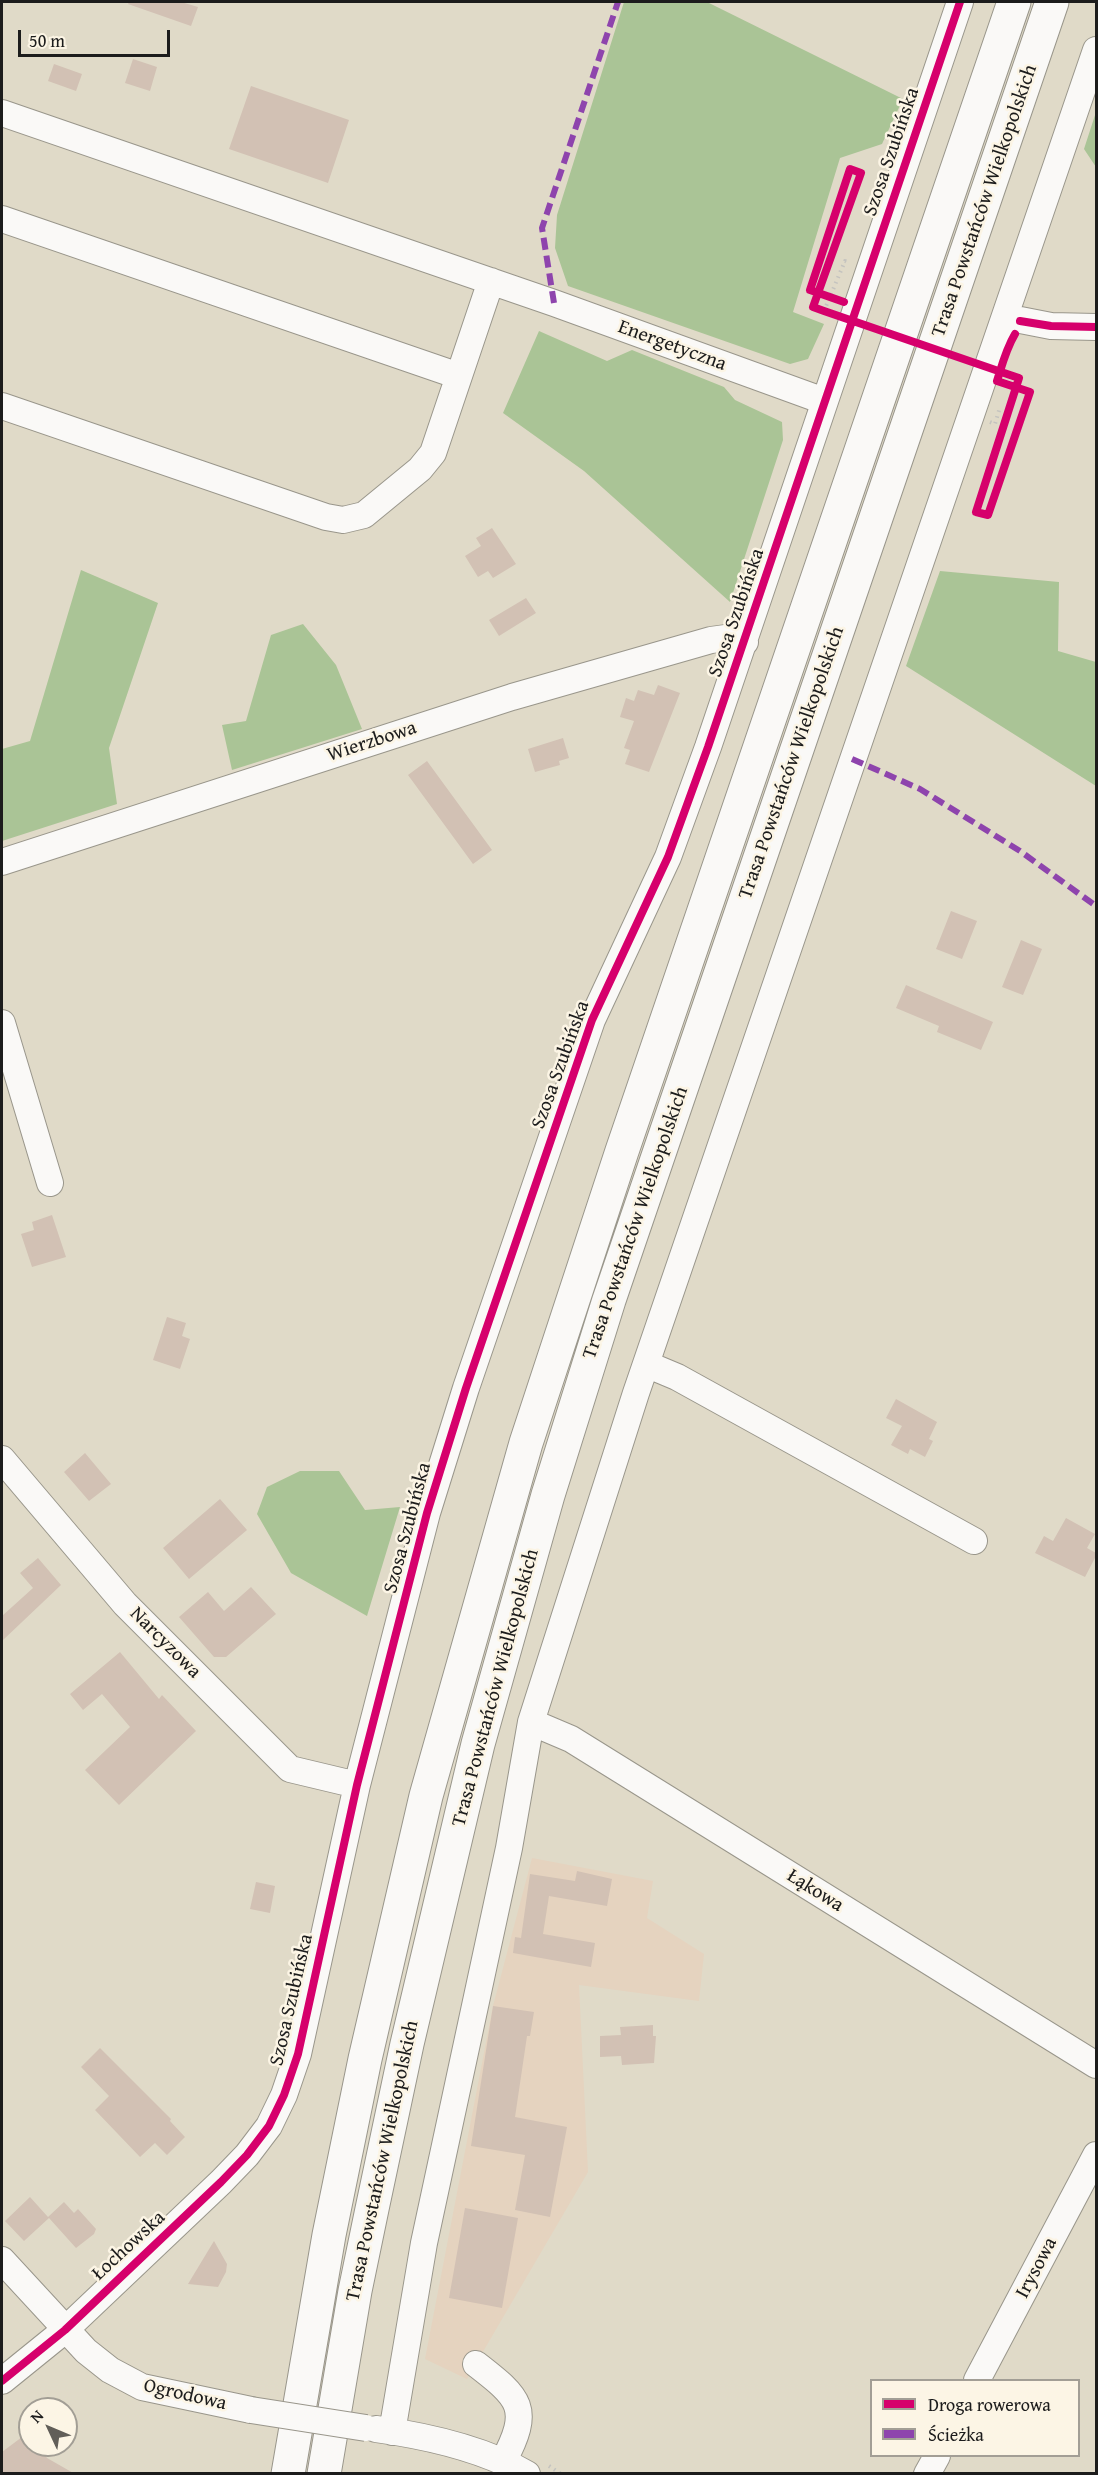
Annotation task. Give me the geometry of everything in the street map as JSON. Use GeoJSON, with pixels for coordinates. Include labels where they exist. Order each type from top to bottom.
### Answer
{"type":"FeatureCollection","features":[{"type":"Feature","properties":{"kind":"highway","name":"Trasa Powstańców Wielkopolskich"},"geometry":{"type":"LineString","coordinates":[[288,2474],[329,2235],[364,2059],[426,1796],[526,1443],[622,1151],[1014,2]]}},
{"type":"Feature","properties":{"kind":"highway","name":"Trasa Powstańców Wielkopolskich"},"geometry":{"type":"LineString","coordinates":[[324,2474],[355,2291],[407,2044],[478,1744],[548,1496],[616,1277],[1053,2]]}},
{"type":"Feature","properties":{"kind":"street","name":"Szosa Szubińska"},"geometry":{"type":"LineString","coordinates":[[269,2126],[284,2095],[298,2054],[357,1785],[427,1513],[466,1388],[592,1020],[668,857],[745,642],[824,401],[960,2]]}},
{"type":"Feature","properties":{"kind":"street"},"geometry":{"type":"LineString","coordinates":[[527,2474],[503,2462],[469,2450],[392,2432],[424,2243],[509,1848],[531,1722],[646,1364],[1096,50]]}},
{"type":"Feature","properties":{"kind":"street","name":"Energetyczna"},"geometry":{"type":"LineString","coordinates":[[2,113],[520,291],[824,401]]}},
{"type":"Feature","properties":{"kind":"street"},"geometry":{"type":"LineString","coordinates":[[2,219],[459,376]]}},
{"type":"Feature","properties":{"kind":"street"},"geometry":{"type":"LineString","coordinates":[[2,406],[326,517],[343,520],[364,515],[420,469],[433,453],[491,281]]}},
{"type":"Feature","properties":{"kind":"street"},"geometry":{"type":"LineString","coordinates":[[1005,317],[1051,326],[1096,327]]}},
{"type":"Feature","properties":{"kind":"street","name":"Wierzbowa"},"geometry":{"type":"LineString","coordinates":[[2,862],[512,697],[711,640],[733,637],[745,642]]}},
{"type":"Feature","properties":{"kind":"street"},"geometry":{"type":"LineString","coordinates":[[2,1023],[50,1183]]}},
{"type":"Feature","properties":{"kind":"street"},"geometry":{"type":"LineString","coordinates":[[646,1364],[697,1388],[974,1541]]}},
{"type":"Feature","properties":{"kind":"street","name":"Narcyzowa"},"geometry":{"type":"LineString","coordinates":[[2,1459],[126,1604],[290,1769],[357,1785]]}},
{"type":"Feature","properties":{"kind":"street","name":"Łąkowa"},"geometry":{"type":"LineString","coordinates":[[531,1722],[571,1739],[1096,2065]]}},
{"type":"Feature","properties":{"kind":"street","name":"Łochowska"},"geometry":{"type":"LineString","coordinates":[[2,2381],[65,2330],[221,2182],[254,2147],[269,2126]]}},
{"type":"Feature","properties":{"kind":"street","name":"Irysowa"},"geometry":{"type":"LineString","coordinates":[[978,2379],[1096,2156]]}},
{"type":"Feature","properties":{"kind":"street","name":"Ogrodowa"},"geometry":{"type":"LineString","coordinates":[[2,2260],[65,2330],[97,2361],[142,2387],[251,2410],[392,2432]]}},
{"type":"Feature","properties":{"kind":"street"},"geometry":{"type":"LineString","coordinates":[[476,2364],[504,2386],[515,2399],[519,2409],[518,2429],[503,2462]]}},
{"type":"Feature","properties":{"kind":"street"},"geometry":{"type":"LineString","coordinates":[[927,2474],[936,2457]]}},
{"type":"Feature","properties":{"kind":"path"},"geometry":{"type":"LineString","coordinates":[[844,302],[810,290],[850,169],[861,173],[813,307],[1019,378],[976,512],[988,515],[1030,392],[997,381]]}},
{"type":"Feature","properties":{"kind":"path"},"geometry":{"type":"LineString","coordinates":[[824,311],[845,261]]}},
{"type":"Feature","properties":{"kind":"shaded area"},"geometry":{"type":"Polygon","coordinates":[[[532,1858],[653,1881],[647,1918],[704,1954],[699,2001],[579,1985],[588,2172],[467,2379],[425,2359],[493,2006],[532,1858]]]}},
{"type":"Feature","properties":{"kind":"green space"},"geometry":{"type":"Polygon","coordinates":[[[624,2],[707,2],[903,99],[882,144],[840,158],[793,312],[824,324],[808,359],[790,364],[568,286],[555,248],[557,215],[624,2]]]}},
{"type":"Feature","properties":{"kind":"green space"},"geometry":{"type":"Polygon","coordinates":[[[1096,112],[1096,167],[1084,149],[1096,112]]]}},
{"type":"Feature","properties":{"kind":"green space"},"geometry":{"type":"Polygon","coordinates":[[[539,331],[607,361],[632,350],[724,387],[735,400],[782,422],[783,440],[730,602],[584,471],[503,413],[539,331]]]}},
{"type":"Feature","properties":{"kind":"green space"},"geometry":{"type":"Polygon","coordinates":[[[81,570],[158,603],[109,748],[117,804],[2,841],[2,749],[30,741],[81,570]]]}},
{"type":"Feature","properties":{"kind":"green space"},"geometry":{"type":"Polygon","coordinates":[[[940,571],[1059,582],[1058,651],[1096,662],[1096,786],[906,666],[940,571]]]}},
{"type":"Feature","properties":{"kind":"green space"},"geometry":{"type":"Polygon","coordinates":[[[303,624],[336,665],[362,729],[232,770],[222,725],[246,721],[271,635],[303,624]]]}},
{"type":"Feature","properties":{"kind":"green space"},"geometry":{"type":"Polygon","coordinates":[[[300,1471],[339,1471],[365,1510],[400,1507],[367,1616],[291,1573],[257,1514],[267,1487],[300,1471]]]}},
{"type":"Feature","properties":{"kind":"building"},"geometry":{"type":"Polygon","coordinates":[[[129,2],[181,2],[198,7],[191,26],[128,4],[129,2]]]}},
{"type":"Feature","properties":{"kind":"building"},"geometry":{"type":"Polygon","coordinates":[[[133,59],[157,67],[150,91],[125,83],[133,59]]]}},
{"type":"Feature","properties":{"kind":"building"},"geometry":{"type":"Polygon","coordinates":[[[54,64],[82,74],[76,91],[48,81],[54,64]]]}},
{"type":"Feature","properties":{"kind":"building"},"geometry":{"type":"Polygon","coordinates":[[[251,86],[349,120],[328,183],[229,149],[251,86]]]}},
{"type":"Feature","properties":{"kind":"building"},"geometry":{"type":"Polygon","coordinates":[[[492,528],[516,564],[493,578],[488,571],[478,577],[465,556],[481,546],[476,538],[492,528]]]}},
{"type":"Feature","properties":{"kind":"building"},"geometry":{"type":"Polygon","coordinates":[[[526,598],[536,613],[499,636],[489,620],[526,598]]]}},
{"type":"Feature","properties":{"kind":"building"},"geometry":{"type":"Polygon","coordinates":[[[658,685],[680,693],[649,772],[625,764],[630,750],[624,748],[634,721],[620,717],[626,698],[634,701],[638,690],[654,695],[658,685]]]}},
{"type":"Feature","properties":{"kind":"building"},"geometry":{"type":"Polygon","coordinates":[[[563,738],[569,758],[559,761],[560,765],[535,772],[528,749],[563,738]]]}},
{"type":"Feature","properties":{"kind":"building"},"geometry":{"type":"Polygon","coordinates":[[[427,761],[492,850],[473,864],[408,775],[427,761]]]}},
{"type":"Feature","properties":{"kind":"building"},"geometry":{"type":"Polygon","coordinates":[[[951,911],[977,921],[962,959],[936,949],[951,911]]]}},
{"type":"Feature","properties":{"kind":"building"},"geometry":{"type":"Polygon","coordinates":[[[1021,940],[1042,949],[1023,995],[1002,987],[1021,940]]]}},
{"type":"Feature","properties":{"kind":"building"},"geometry":{"type":"Polygon","coordinates":[[[906,985],[993,1022],[981,1050],[937,1032],[939,1026],[896,1008],[906,985]]]}},
{"type":"Feature","properties":{"kind":"building"},"geometry":{"type":"Polygon","coordinates":[[[52,1215],[66,1257],[32,1267],[21,1234],[34,1230],[32,1222],[52,1215]]]}},
{"type":"Feature","properties":{"kind":"building"},"geometry":{"type":"Polygon","coordinates":[[[167,1317],[186,1323],[182,1336],[190,1339],[180,1369],[153,1360],[167,1317]]]}},
{"type":"Feature","properties":{"kind":"building"},"geometry":{"type":"Polygon","coordinates":[[[896,1399],[937,1422],[929,1439],[933,1441],[925,1457],[910,1449],[908,1454],[891,1445],[902,1426],[886,1418],[896,1399]]]}},
{"type":"Feature","properties":{"kind":"building"},"geometry":{"type":"Polygon","coordinates":[[[85,1453],[111,1484],[89,1501],[64,1472],[85,1453]]]}},
{"type":"Feature","properties":{"kind":"building"},"geometry":{"type":"Polygon","coordinates":[[[220,1499],[247,1530],[189,1579],[163,1548],[220,1499]]]}},
{"type":"Feature","properties":{"kind":"building"},"geometry":{"type":"Polygon","coordinates":[[[1066,1518],[1095,1534],[1087,1548],[1096,1553],[1096,1556],[1085,1577],[1035,1553],[1044,1536],[1053,1541],[1066,1518]]]}},
{"type":"Feature","properties":{"kind":"building"},"geometry":{"type":"Polygon","coordinates":[[[38,1558],[61,1585],[2,1641],[2,1616],[33,1588],[20,1573],[38,1558]]]}},
{"type":"Feature","properties":{"kind":"building"},"geometry":{"type":"Polygon","coordinates":[[[251,1587],[276,1614],[226,1657],[214,1657],[179,1617],[208,1592],[224,1611],[251,1587]]]}},
{"type":"Feature","properties":{"kind":"building"},"geometry":{"type":"Polygon","coordinates":[[[120,1652],[159,1699],[162,1695],[196,1731],[119,1805],[85,1770],[130,1727],[102,1694],[83,1710],[70,1694],[120,1652]]]}},
{"type":"Feature","properties":{"kind":"building"},"geometry":{"type":"Polygon","coordinates":[[[577,1871],[612,1879],[607,1906],[549,1896],[543,1934],[595,1943],[591,1967],[513,1953],[515,1937],[521,1938],[530,1874],[575,1881],[577,1871]]]}},
{"type":"Feature","properties":{"kind":"building"},"geometry":{"type":"Polygon","coordinates":[[[256,1882],[275,1886],[270,1913],[250,1909],[256,1882]]]}},
{"type":"Feature","properties":{"kind":"building"},"geometry":{"type":"Polygon","coordinates":[[[493,2006],[534,2012],[530,2036],[527,2036],[515,2117],[567,2127],[550,2217],[515,2210],[525,2155],[471,2146],[493,2006]]]}},
{"type":"Feature","properties":{"kind":"building"},"geometry":{"type":"Polygon","coordinates":[[[653,2025],[653,2036],[656,2036],[654,2063],[622,2065],[621,2056],[600,2057],[600,2036],[621,2035],[620,2027],[653,2025]]]}},
{"type":"Feature","properties":{"kind":"building"},"geometry":{"type":"Polygon","coordinates":[[[100,2048],[171,2119],[170,2121],[185,2137],[167,2155],[155,2143],[140,2157],[95,2110],[109,2096],[81,2067],[100,2048]]]}},
{"type":"Feature","properties":{"kind":"building"},"geometry":{"type":"Polygon","coordinates":[[[30,2197],[48,2217],[64,2202],[74,2213],[78,2209],[96,2229],[94,2234],[76,2248],[49,2218],[24,2241],[5,2221],[30,2197]]]}},
{"type":"Feature","properties":{"kind":"building"},"geometry":{"type":"Polygon","coordinates":[[[465,2208],[518,2218],[502,2308],[449,2298],[465,2208]]]}},
{"type":"Feature","properties":{"kind":"building"},"geometry":{"type":"Polygon","coordinates":[[[214,2241],[227,2264],[226,2272],[218,2287],[188,2284],[214,2241]]]}},
{"type":"Feature","properties":{"kind":"building"},"geometry":{"type":"Polygon","coordinates":[[[18,2440],[18,2457],[46,2457],[75,2474],[2,2474],[2,2452],[18,2440]]]}},
{"type":"Feature","properties":{"kind":"marked path"},"geometry":{"type":"LineString","coordinates":[[554,303],[542,228],[618,2]]}},
{"type":"Feature","properties":{"kind":"marked path"},"geometry":{"type":"LineString","coordinates":[[852,759],[920,789],[1020,851],[1096,906]]}},
{"type":"Feature","properties":{"kind":"cycle path"},"geometry":{"type":"LineString","coordinates":[[2,2381],[65,2330],[221,2182],[247,2155],[269,2126],[284,2095],[298,2054],[357,1785],[427,1513],[466,1388],[592,1020],[668,857],[708,747],[960,2]]}},
{"type":"Feature","properties":{"kind":"cycle path"},"geometry":{"type":"LineString","coordinates":[[844,302],[810,290],[850,169],[861,173],[813,307],[824,311],[1010,375],[1019,378],[976,512],[988,515],[1030,392],[997,381],[999,375],[1001,369],[1007,351],[1015,334]]}},
{"type":"Feature","properties":{"kind":"cycle path"},"geometry":{"type":"LineString","coordinates":[[1020,321],[1051,326],[1096,327]]}}]}
